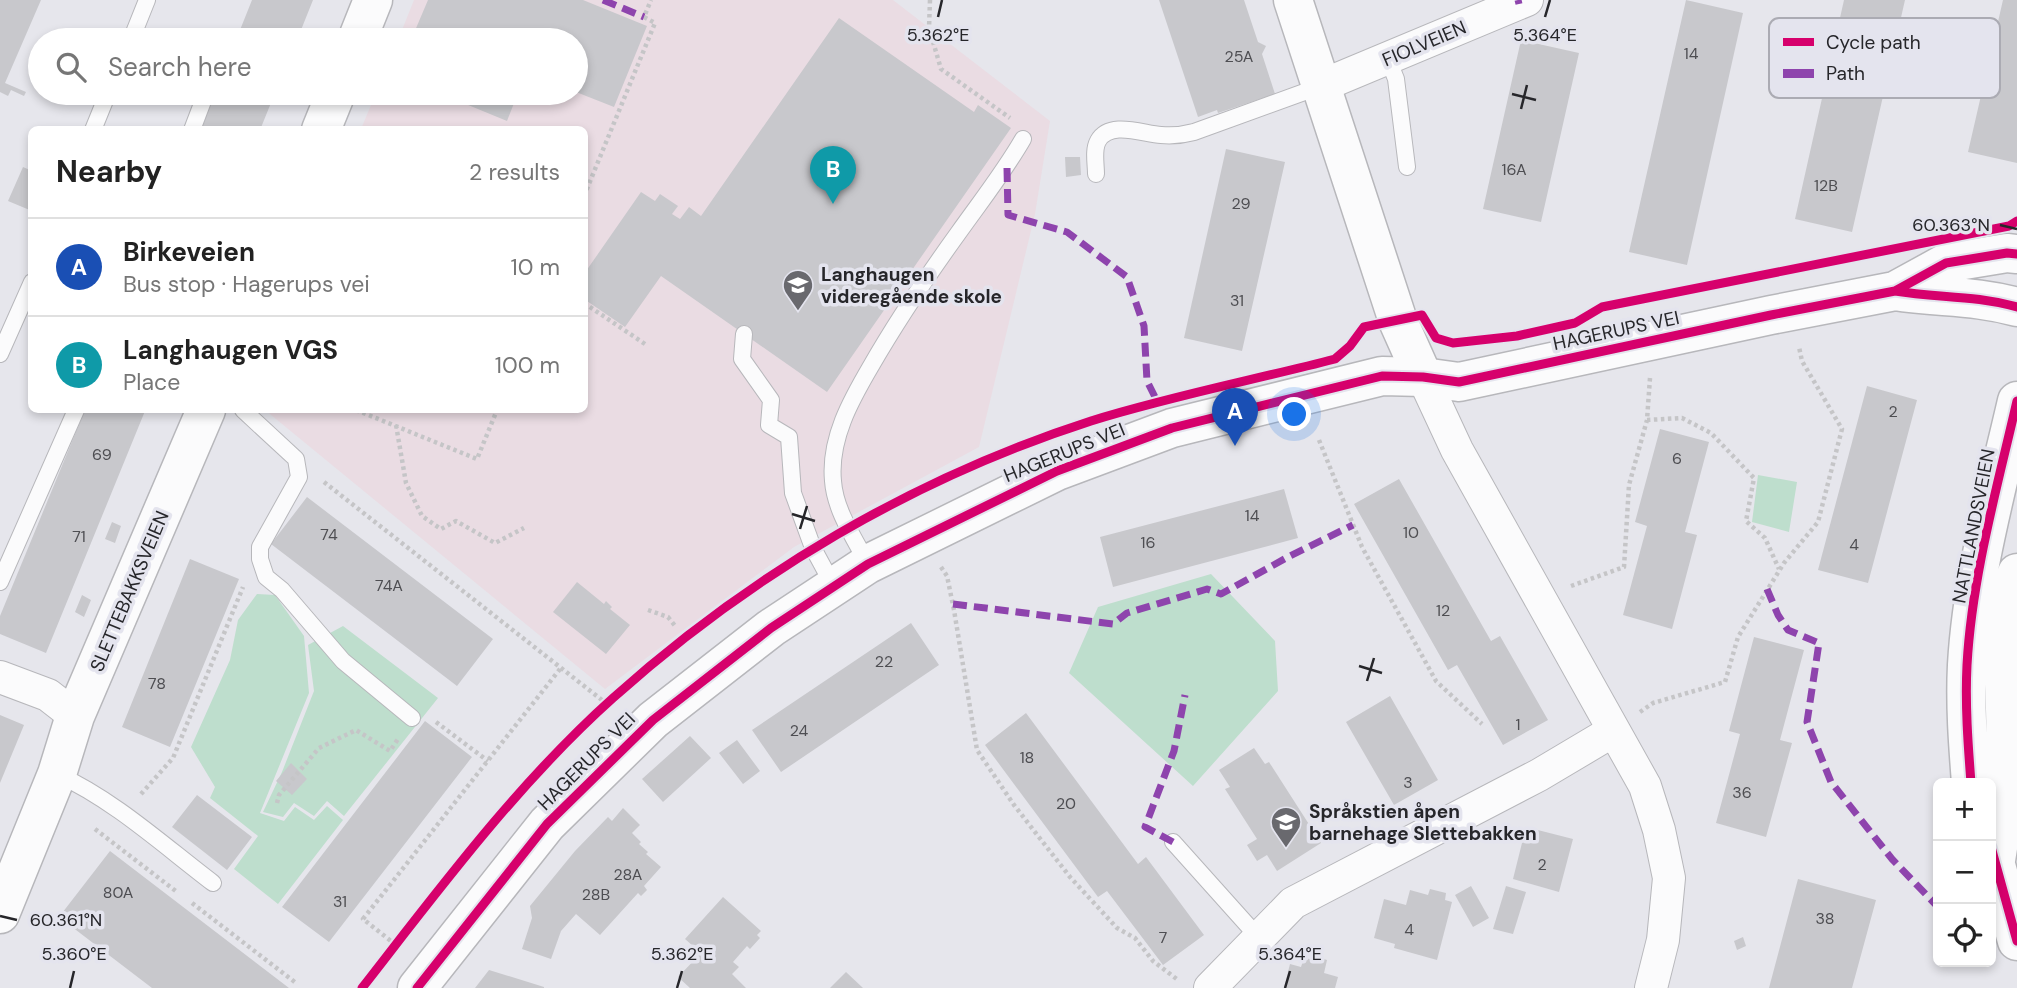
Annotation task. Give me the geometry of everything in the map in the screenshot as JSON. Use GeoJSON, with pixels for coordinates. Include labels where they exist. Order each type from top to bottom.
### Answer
{"type":"FeatureCollection","features":[{"type":"Feature","properties":{"kind":"main road"},"geometry":{"type":"LineString","coordinates":[[362,28],[373,0]]}},
{"type":"Feature","properties":{"kind":"main road"},"geometry":{"type":"LineString","coordinates":[[1293,0],[1398,321],[1423,377]]}},
{"type":"Feature","properties":{"kind":"main road"},"geometry":{"type":"LineString","coordinates":[[323,126],[331,105]]}},
{"type":"Feature","properties":{"kind":"main road","name":"HAGERUPS VEI"},"geometry":{"type":"LineString","coordinates":[[1895,292],[1946,263],[2007,253],[2017,254]]}},
{"type":"Feature","properties":{"kind":"main road","name":"HAGERUPS VEI"},"geometry":{"type":"LineString","coordinates":[[417,988],[547,824],[653,720],[771,628],[868,564],[1057,471],[1172,428],[1382,376],[1423,377],[1460,382],[1771,315],[1895,292],[1982,298],[2017,307]]}},
{"type":"Feature","properties":{"kind":"main road","name":"NATTLANDSVEIEN"},"geometry":{"type":"LineString","coordinates":[[1971,778],[1966,711],[1967,663],[1981,565],[2017,401]]}},
{"type":"Feature","properties":{"kind":"main road","name":"SLETTEBAKKSVEIEN"},"geometry":{"type":"LineString","coordinates":[[0,914],[57,774],[75,716],[205,413]]}},
{"type":"Feature","properties":{"kind":"main road"},"geometry":{"type":"LineString","coordinates":[[1996,841],[2007,792],[2004,666],[2009,614],[2017,573]]}},
{"type":"Feature","properties":{"kind":"main road"},"geometry":{"type":"LineString","coordinates":[[1996,864],[2017,941]]}},
{"type":"Feature","properties":{"kind":"street","name":"FIOLVEIEN"},"geometry":{"type":"LineString","coordinates":[[1321,86],[1527,0]]}},
{"type":"Feature","properties":{"kind":"street"},"geometry":{"type":"LineString","coordinates":[[1423,377],[1457,450],[1623,724],[1659,830],[1669,878],[1663,940],[1651,988]]}},
{"type":"Feature","properties":{"kind":"street"},"geometry":{"type":"LineString","coordinates":[[0,677],[48,695],[75,716]]}},
{"type":"Feature","properties":{"kind":"street"},"geometry":{"type":"LineString","coordinates":[[1196,985],[1259,938],[1293,903],[1539,775],[1623,724]]}},
{"type":"Feature","properties":{"kind":"lane"},"geometry":{"type":"LineString","coordinates":[[136,28],[147,0]]}},
{"type":"Feature","properties":{"kind":"lane"},"geometry":{"type":"LineString","coordinates":[[1388,59],[1396,79],[1407,167]]}},
{"type":"Feature","properties":{"kind":"lane"},"geometry":{"type":"LineString","coordinates":[[1096,174],[1095,149],[1105,133],[1122,129],[1175,136],[1194,132],[1321,86]]}},
{"type":"Feature","properties":{"kind":"lane"},"geometry":{"type":"LineString","coordinates":[[95,126],[103,105]]}},
{"type":"Feature","properties":{"kind":"lane"},"geometry":{"type":"LineString","coordinates":[[194,126],[201,105]]}},
{"type":"Feature","properties":{"kind":"lane"},"geometry":{"type":"LineString","coordinates":[[868,564],[834,495],[833,460],[840,430],[854,392],[889,333],[1007,168],[1023,139]]}},
{"type":"Feature","properties":{"kind":"lane"},"geometry":{"type":"LineString","coordinates":[[0,354],[28,291]]}},
{"type":"Feature","properties":{"kind":"lane"},"geometry":{"type":"LineString","coordinates":[[744,334],[742,359],[771,400],[769,425],[789,438],[793,493],[814,548],[834,585]]}},
{"type":"Feature","properties":{"kind":"lane"},"geometry":{"type":"LineString","coordinates":[[0,582],[75,413]]}},
{"type":"Feature","properties":{"kind":"lane"},"geometry":{"type":"LineString","coordinates":[[246,413],[296,459],[299,478],[260,547],[260,559],[266,577],[282,590],[343,661],[412,718]]}},
{"type":"Feature","properties":{"kind":"lane"},"geometry":{"type":"LineString","coordinates":[[57,774],[124,814],[213,883]]}},
{"type":"Feature","properties":{"kind":"lane"},"geometry":{"type":"LineString","coordinates":[[1173,842],[1259,938]]}},
{"type":"Feature","properties":{"kind":"path"},"geometry":{"type":"LineString","coordinates":[[588,186],[655,23],[645,16],[651,0]]}},
{"type":"Feature","properties":{"kind":"path"},"geometry":{"type":"LineString","coordinates":[[930,0],[929,28],[941,69],[1012,119],[1023,139]]}},
{"type":"Feature","properties":{"kind":"path"},"geometry":{"type":"LineString","coordinates":[[588,306],[645,344]]}},
{"type":"Feature","properties":{"kind":"path"},"geometry":{"type":"LineString","coordinates":[[1623,724],[1653,703],[1725,682],[1738,637],[1779,570],[1818,522],[1842,429],[1802,360],[1798,344]]}},
{"type":"Feature","properties":{"kind":"path"},"geometry":{"type":"LineString","coordinates":[[1563,589],[1624,567],[1629,485],[1647,420],[1650,372]]}},
{"type":"Feature","properties":{"kind":"path"},"geometry":{"type":"LineString","coordinates":[[364,413],[477,459],[496,413]]}},
{"type":"Feature","properties":{"kind":"path"},"geometry":{"type":"LineString","coordinates":[[1647,420],[1682,418],[1711,433],[1754,478],[1746,521],[1765,538],[1779,570]]}},
{"type":"Feature","properties":{"kind":"path"},"geometry":{"type":"LineString","coordinates":[[396,425],[406,483],[422,516],[441,529],[456,521],[495,543],[524,528]]}},
{"type":"Feature","properties":{"kind":"path"},"geometry":{"type":"LineString","coordinates":[[1319,440],[1362,547],[1436,681],[1482,724]]}},
{"type":"Feature","properties":{"kind":"path"},"geometry":{"type":"LineString","coordinates":[[296,459],[560,669],[609,701],[597,713]]}},
{"type":"Feature","properties":{"kind":"path"},"geometry":{"type":"LineString","coordinates":[[124,814],[173,758],[240,592],[260,559]]}},
{"type":"Feature","properties":{"kind":"path"},"geometry":{"type":"LineString","coordinates":[[937,561],[947,576],[953,604],[977,750],[1014,805],[1070,877],[1117,928],[1135,938],[1153,961],[1196,985]]}},
{"type":"Feature","properties":{"kind":"path"},"geometry":{"type":"LineString","coordinates":[[648,610],[668,617],[676,627]]}},
{"type":"Feature","properties":{"kind":"path"},"geometry":{"type":"LineString","coordinates":[[396,945],[363,919],[560,669]]}},
{"type":"Feature","properties":{"kind":"path"},"geometry":{"type":"LineString","coordinates":[[276,803],[279,795],[319,748],[356,730],[390,751],[412,718],[422,712],[488,761]]}},
{"type":"Feature","properties":{"kind":"path"},"geometry":{"type":"LineString","coordinates":[[388,955],[405,934]]}},
{"type":"Feature","properties":{"kind":"shaded area","name":"Langhaugen videregående skole"},"geometry":{"type":"Polygon","coordinates":[[[414,0],[893,0],[1050,121],[1035,214],[979,447],[794,547],[605,689],[269,413],[588,413],[588,126],[362,126],[371,105],[588,105],[588,28],[403,28],[414,0]]]}},
{"type":"Feature","properties":{"kind":"green space"},"geometry":{"type":"Polygon","coordinates":[[[1758,475],[1797,482],[1789,532],[1752,522],[1758,475]]]}},
{"type":"Feature","properties":{"kind":"green space"},"geometry":{"type":"Polygon","coordinates":[[[1211,574],[1275,641],[1278,691],[1193,786],[1069,673],[1098,607],[1211,574]]]}},
{"type":"Feature","properties":{"kind":"green space"},"geometry":{"type":"Polygon","coordinates":[[[257,594],[275,595],[304,636],[309,693],[260,813],[284,821],[295,807],[314,820],[327,806],[343,820],[278,904],[234,869],[258,836],[210,798],[215,787],[191,747],[230,660],[238,620],[257,594]]]}},
{"type":"Feature","properties":{"kind":"green space"},"geometry":{"type":"Polygon","coordinates":[[[343,626],[438,698],[344,816],[327,801],[314,816],[294,803],[283,817],[263,812],[314,691],[308,645],[343,626]]]}},
{"type":"Feature","properties":{"kind":"building"},"geometry":{"type":"Polygon","coordinates":[[[0,0],[41,0],[5,83],[26,92],[24,96],[11,90],[8,96],[0,92],[0,0]]]}},
{"type":"Feature","properties":{"kind":"building"},"geometry":{"type":"Polygon","coordinates":[[[252,0],[313,0],[302,28],[241,28],[252,0]]]}},
{"type":"Feature","properties":{"kind":"building"},"geometry":{"type":"Polygon","coordinates":[[[428,0],[583,0],[647,26],[614,107],[588,97],[588,28],[416,28],[428,0]]]}},
{"type":"Feature","properties":{"kind":"building"},"geometry":{"type":"Polygon","coordinates":[[[1159,0],[1244,0],[1258,42],[1266,46],[1262,54],[1275,94],[1198,117],[1159,0]]]}},
{"type":"Feature","properties":{"kind":"building"},"geometry":{"type":"Polygon","coordinates":[[[1686,0],[1743,13],[1687,265],[1629,252],[1686,0]]]}},
{"type":"Feature","properties":{"kind":"building"},"geometry":{"type":"Polygon","coordinates":[[[1844,0],[1905,0],[1901,18],[1840,18],[1844,0]]]}},
{"type":"Feature","properties":{"kind":"building"},"geometry":{"type":"Polygon","coordinates":[[[2003,0],[2017,0],[2017,163],[1968,152],[1980,98],[2000,98],[1999,18],[2003,0]]]}},
{"type":"Feature","properties":{"kind":"building"},"geometry":{"type":"Polygon","coordinates":[[[839,18],[974,112],[978,105],[1011,128],[827,392],[661,276],[625,327],[588,302],[588,268],[641,192],[655,201],[660,194],[678,206],[672,214],[680,219],[689,207],[701,216],[839,18]]]}},
{"type":"Feature","properties":{"kind":"building"},"geometry":{"type":"Polygon","coordinates":[[[1521,40],[1579,53],[1541,222],[1483,209],[1521,40]]]}},
{"type":"Feature","properties":{"kind":"building"},"geometry":{"type":"Polygon","coordinates":[[[1822,98],[1883,98],[1852,232],[1795,219],[1822,98]]]}},
{"type":"Feature","properties":{"kind":"building"},"geometry":{"type":"Polygon","coordinates":[[[209,105],[270,105],[262,126],[201,126],[209,105]]]}},
{"type":"Feature","properties":{"kind":"building"},"geometry":{"type":"Polygon","coordinates":[[[468,105],[513,105],[507,121],[468,105]]]}},
{"type":"Feature","properties":{"kind":"building"},"geometry":{"type":"Polygon","coordinates":[[[1226,149],[1285,162],[1242,351],[1184,338],[1226,149]]]}},
{"type":"Feature","properties":{"kind":"building"},"geometry":{"type":"Polygon","coordinates":[[[1065,157],[1080,157],[1081,175],[1066,177],[1065,157]]]}},
{"type":"Feature","properties":{"kind":"building"},"geometry":{"type":"Polygon","coordinates":[[[23,167],[28,169],[28,209],[8,201],[23,167]]]}},
{"type":"Feature","properties":{"kind":"building"},"geometry":{"type":"Polygon","coordinates":[[[1867,386],[1917,400],[1868,583],[1818,570],[1867,386]]]}},
{"type":"Feature","properties":{"kind":"building"},"geometry":{"type":"Polygon","coordinates":[[[84,413],[144,413],[46,653],[0,634],[0,616],[84,413]]]}},
{"type":"Feature","properties":{"kind":"building"},"geometry":{"type":"Polygon","coordinates":[[[1660,429],[1709,442],[1685,532],[1697,535],[1672,629],[1623,615],[1647,526],[1635,522],[1660,429]]]}},
{"type":"Feature","properties":{"kind":"building"},"geometry":{"type":"Polygon","coordinates":[[[1399,479],[1491,641],[1500,636],[1548,720],[1503,745],[1457,665],[1448,670],[1354,504],[1399,479]]]}},
{"type":"Feature","properties":{"kind":"building"},"geometry":{"type":"Polygon","coordinates":[[[1284,489],[1298,538],[1113,587],[1100,537],[1284,489]]]}},
{"type":"Feature","properties":{"kind":"building"},"geometry":{"type":"Polygon","coordinates":[[[307,497],[493,639],[457,686],[271,544],[307,497]]]}},
{"type":"Feature","properties":{"kind":"building"},"geometry":{"type":"Polygon","coordinates":[[[112,522],[121,526],[115,543],[105,539],[112,522]]]}},
{"type":"Feature","properties":{"kind":"building"},"geometry":{"type":"Polygon","coordinates":[[[190,559],[239,579],[170,747],[122,727],[190,559]]]}},
{"type":"Feature","properties":{"kind":"building"},"geometry":{"type":"Polygon","coordinates":[[[577,582],[604,604],[606,601],[612,607],[610,609],[630,625],[606,654],[553,612],[577,582]]]}},
{"type":"Feature","properties":{"kind":"building"},"geometry":{"type":"Polygon","coordinates":[[[82,595],[91,600],[84,617],[75,612],[82,595]]]}},
{"type":"Feature","properties":{"kind":"building"},"geometry":{"type":"Polygon","coordinates":[[[911,623],[939,665],[781,772],[752,730],[911,623]]]}},
{"type":"Feature","properties":{"kind":"building"},"geometry":{"type":"Polygon","coordinates":[[[1754,637],[1804,650],[1780,740],[1792,743],[1766,837],[1716,823],[1740,734],[1729,731],[1754,637]]]}},
{"type":"Feature","properties":{"kind":"building"},"geometry":{"type":"Polygon","coordinates":[[[1390,696],[1438,780],[1394,805],[1346,722],[1390,696]]]}},
{"type":"Feature","properties":{"kind":"building"},"geometry":{"type":"Polygon","coordinates":[[[1026,713],[1138,864],[1146,857],[1204,935],[1163,965],[1107,891],[1098,897],[985,745],[1026,713]]]}},
{"type":"Feature","properties":{"kind":"building"},"geometry":{"type":"Polygon","coordinates":[[[0,715],[24,725],[0,783],[0,715]]]}},
{"type":"Feature","properties":{"kind":"building"},"geometry":{"type":"Polygon","coordinates":[[[425,721],[472,757],[329,942],[282,907],[425,721]]]}},
{"type":"Feature","properties":{"kind":"building"},"geometry":{"type":"Polygon","coordinates":[[[690,736],[711,758],[663,802],[642,779],[690,736]]]}},
{"type":"Feature","properties":{"kind":"building"},"geometry":{"type":"Polygon","coordinates":[[[737,740],[760,771],[743,784],[719,753],[737,740]]]}},
{"type":"Feature","properties":{"kind":"building"},"geometry":{"type":"Polygon","coordinates":[[[1254,748],[1265,764],[1269,762],[1321,843],[1277,871],[1267,855],[1257,861],[1247,845],[1257,839],[1225,789],[1230,787],[1219,770],[1254,748]]]}},
{"type":"Feature","properties":{"kind":"building"},"geometry":{"type":"Polygon","coordinates":[[[291,763],[307,779],[292,795],[276,781],[291,763]]]}},
{"type":"Feature","properties":{"kind":"building"},"geometry":{"type":"Polygon","coordinates":[[[197,795],[252,837],[227,870],[172,827],[197,795]]]}},
{"type":"Feature","properties":{"kind":"building"},"geometry":{"type":"Polygon","coordinates":[[[623,808],[640,825],[632,833],[641,842],[639,844],[661,867],[644,886],[647,890],[641,896],[638,893],[600,935],[576,914],[561,931],[551,959],[522,949],[532,918],[530,906],[575,851],[608,817],[612,821],[623,808]]]}},
{"type":"Feature","properties":{"kind":"building"},"geometry":{"type":"Polygon","coordinates":[[[1526,827],[1573,839],[1559,892],[1513,879],[1526,827]]]}},
{"type":"Feature","properties":{"kind":"building"},"geometry":{"type":"Polygon","coordinates":[[[110,851],[289,988],[152,988],[59,917],[110,851]]]}},
{"type":"Feature","properties":{"kind":"building"},"geometry":{"type":"Polygon","coordinates":[[[1798,879],[1876,900],[1852,988],[1769,988],[1798,879]]]}},
{"type":"Feature","properties":{"kind":"building"},"geometry":{"type":"Polygon","coordinates":[[[1471,886],[1489,918],[1473,927],[1455,895],[1471,886]]]}},
{"type":"Feature","properties":{"kind":"building"},"geometry":{"type":"Polygon","coordinates":[[[1506,886],[1526,892],[1513,934],[1493,929],[1506,886]]]}},
{"type":"Feature","properties":{"kind":"building"},"geometry":{"type":"Polygon","coordinates":[[[1430,889],[1446,893],[1445,900],[1452,902],[1437,960],[1394,948],[1395,944],[1374,938],[1384,899],[1406,905],[1410,890],[1428,895],[1430,889]]]}},
{"type":"Feature","properties":{"kind":"building"},"geometry":{"type":"Polygon","coordinates":[[[723,897],[761,931],[757,935],[760,938],[750,949],[747,946],[733,962],[739,967],[732,974],[746,988],[690,988],[678,977],[701,953],[685,939],[723,897]]]}},
{"type":"Feature","properties":{"kind":"building"},"geometry":{"type":"Polygon","coordinates":[[[1743,937],[1746,946],[1737,950],[1734,941],[1743,937]]]}},
{"type":"Feature","properties":{"kind":"building"},"geometry":{"type":"Polygon","coordinates":[[[1311,955],[1327,960],[1324,973],[1338,977],[1335,988],[1284,988],[1290,964],[1301,967],[1304,958],[1310,959],[1311,955]]]}},
{"type":"Feature","properties":{"kind":"building"},"geometry":{"type":"Polygon","coordinates":[[[489,970],[544,987],[544,988],[475,988],[489,970]]]}},
{"type":"Feature","properties":{"kind":"building"},"geometry":{"type":"Polygon","coordinates":[[[846,972],[863,988],[830,988],[846,972]]]}},
{"type":"Feature","properties":{"kind":"marked path"},"geometry":{"type":"LineString","coordinates":[[603,0],[644,17]]}},
{"type":"Feature","properties":{"kind":"marked path"},"geometry":{"type":"LineString","coordinates":[[1518,0],[1519,4]]}},
{"type":"Feature","properties":{"kind":"marked path"},"geometry":{"type":"LineString","coordinates":[[1007,168],[1008,215],[1067,232],[1127,277],[1144,326],[1147,381],[1158,403]]}},
{"type":"Feature","properties":{"kind":"marked path"},"geometry":{"type":"LineString","coordinates":[[953,604],[1113,624],[1127,613],[1207,589],[1221,594],[1353,525]]}},
{"type":"Feature","properties":{"kind":"marked path"},"geometry":{"type":"LineString","coordinates":[[1767,589],[1788,630],[1819,643],[1807,722],[1831,782],[1892,859],[1935,904]]}},
{"type":"Feature","properties":{"kind":"marked path"},"geometry":{"type":"LineString","coordinates":[[1173,842],[1145,827],[1174,751],[1185,695]]}},
{"type":"Feature","properties":{"kind":"cycle path"},"geometry":{"type":"LineString","coordinates":[[362,988],[512,801],[613,698],[721,610],[778,571],[837,534],[961,471],[1025,444],[1121,412],[1335,359],[1350,346],[1364,327],[1422,315],[1436,338],[1453,343],[1517,336],[1575,323],[1602,307],[2009,226],[2017,221]]}},
{"type":"Feature","properties":{"kind":"cycle path"},"geometry":{"type":"LineString","coordinates":[[417,988],[547,824],[653,720],[771,628],[868,564],[1057,471],[1172,428],[1382,376],[1423,377],[1459,382],[1895,291],[1946,263],[2007,253],[2017,254]]}},
{"type":"Feature","properties":{"kind":"cycle path"},"geometry":{"type":"LineString","coordinates":[[1895,291],[1986,300],[2017,307]]}},
{"type":"Feature","properties":{"kind":"cycle path"},"geometry":{"type":"LineString","coordinates":[[1971,778],[1966,695],[1974,598],[1986,532],[2017,401]]}},
{"type":"Feature","properties":{"kind":"cycle path"},"geometry":{"type":"LineString","coordinates":[[1996,865],[2017,941]]}},
{"type":"Feature","properties":{"kind":"place","name":"Langhaugen VGS"},"geometry":{"type":"Point","coordinates":[833,204]}},
{"type":"Feature","properties":{"kind":"place","name":"Langhaugen videregående skole"},"geometry":{"type":"Point","coordinates":[798,312]}},
{"type":"Feature","properties":{"kind":"place","name":"Birkeveien"},"geometry":{"type":"Point","coordinates":[1235,446]}},
{"type":"Feature","properties":{"kind":"place","name":"Språkstien åpen barnehage Slettebakken"},"geometry":{"type":"Point","coordinates":[1286,849]}}]}
